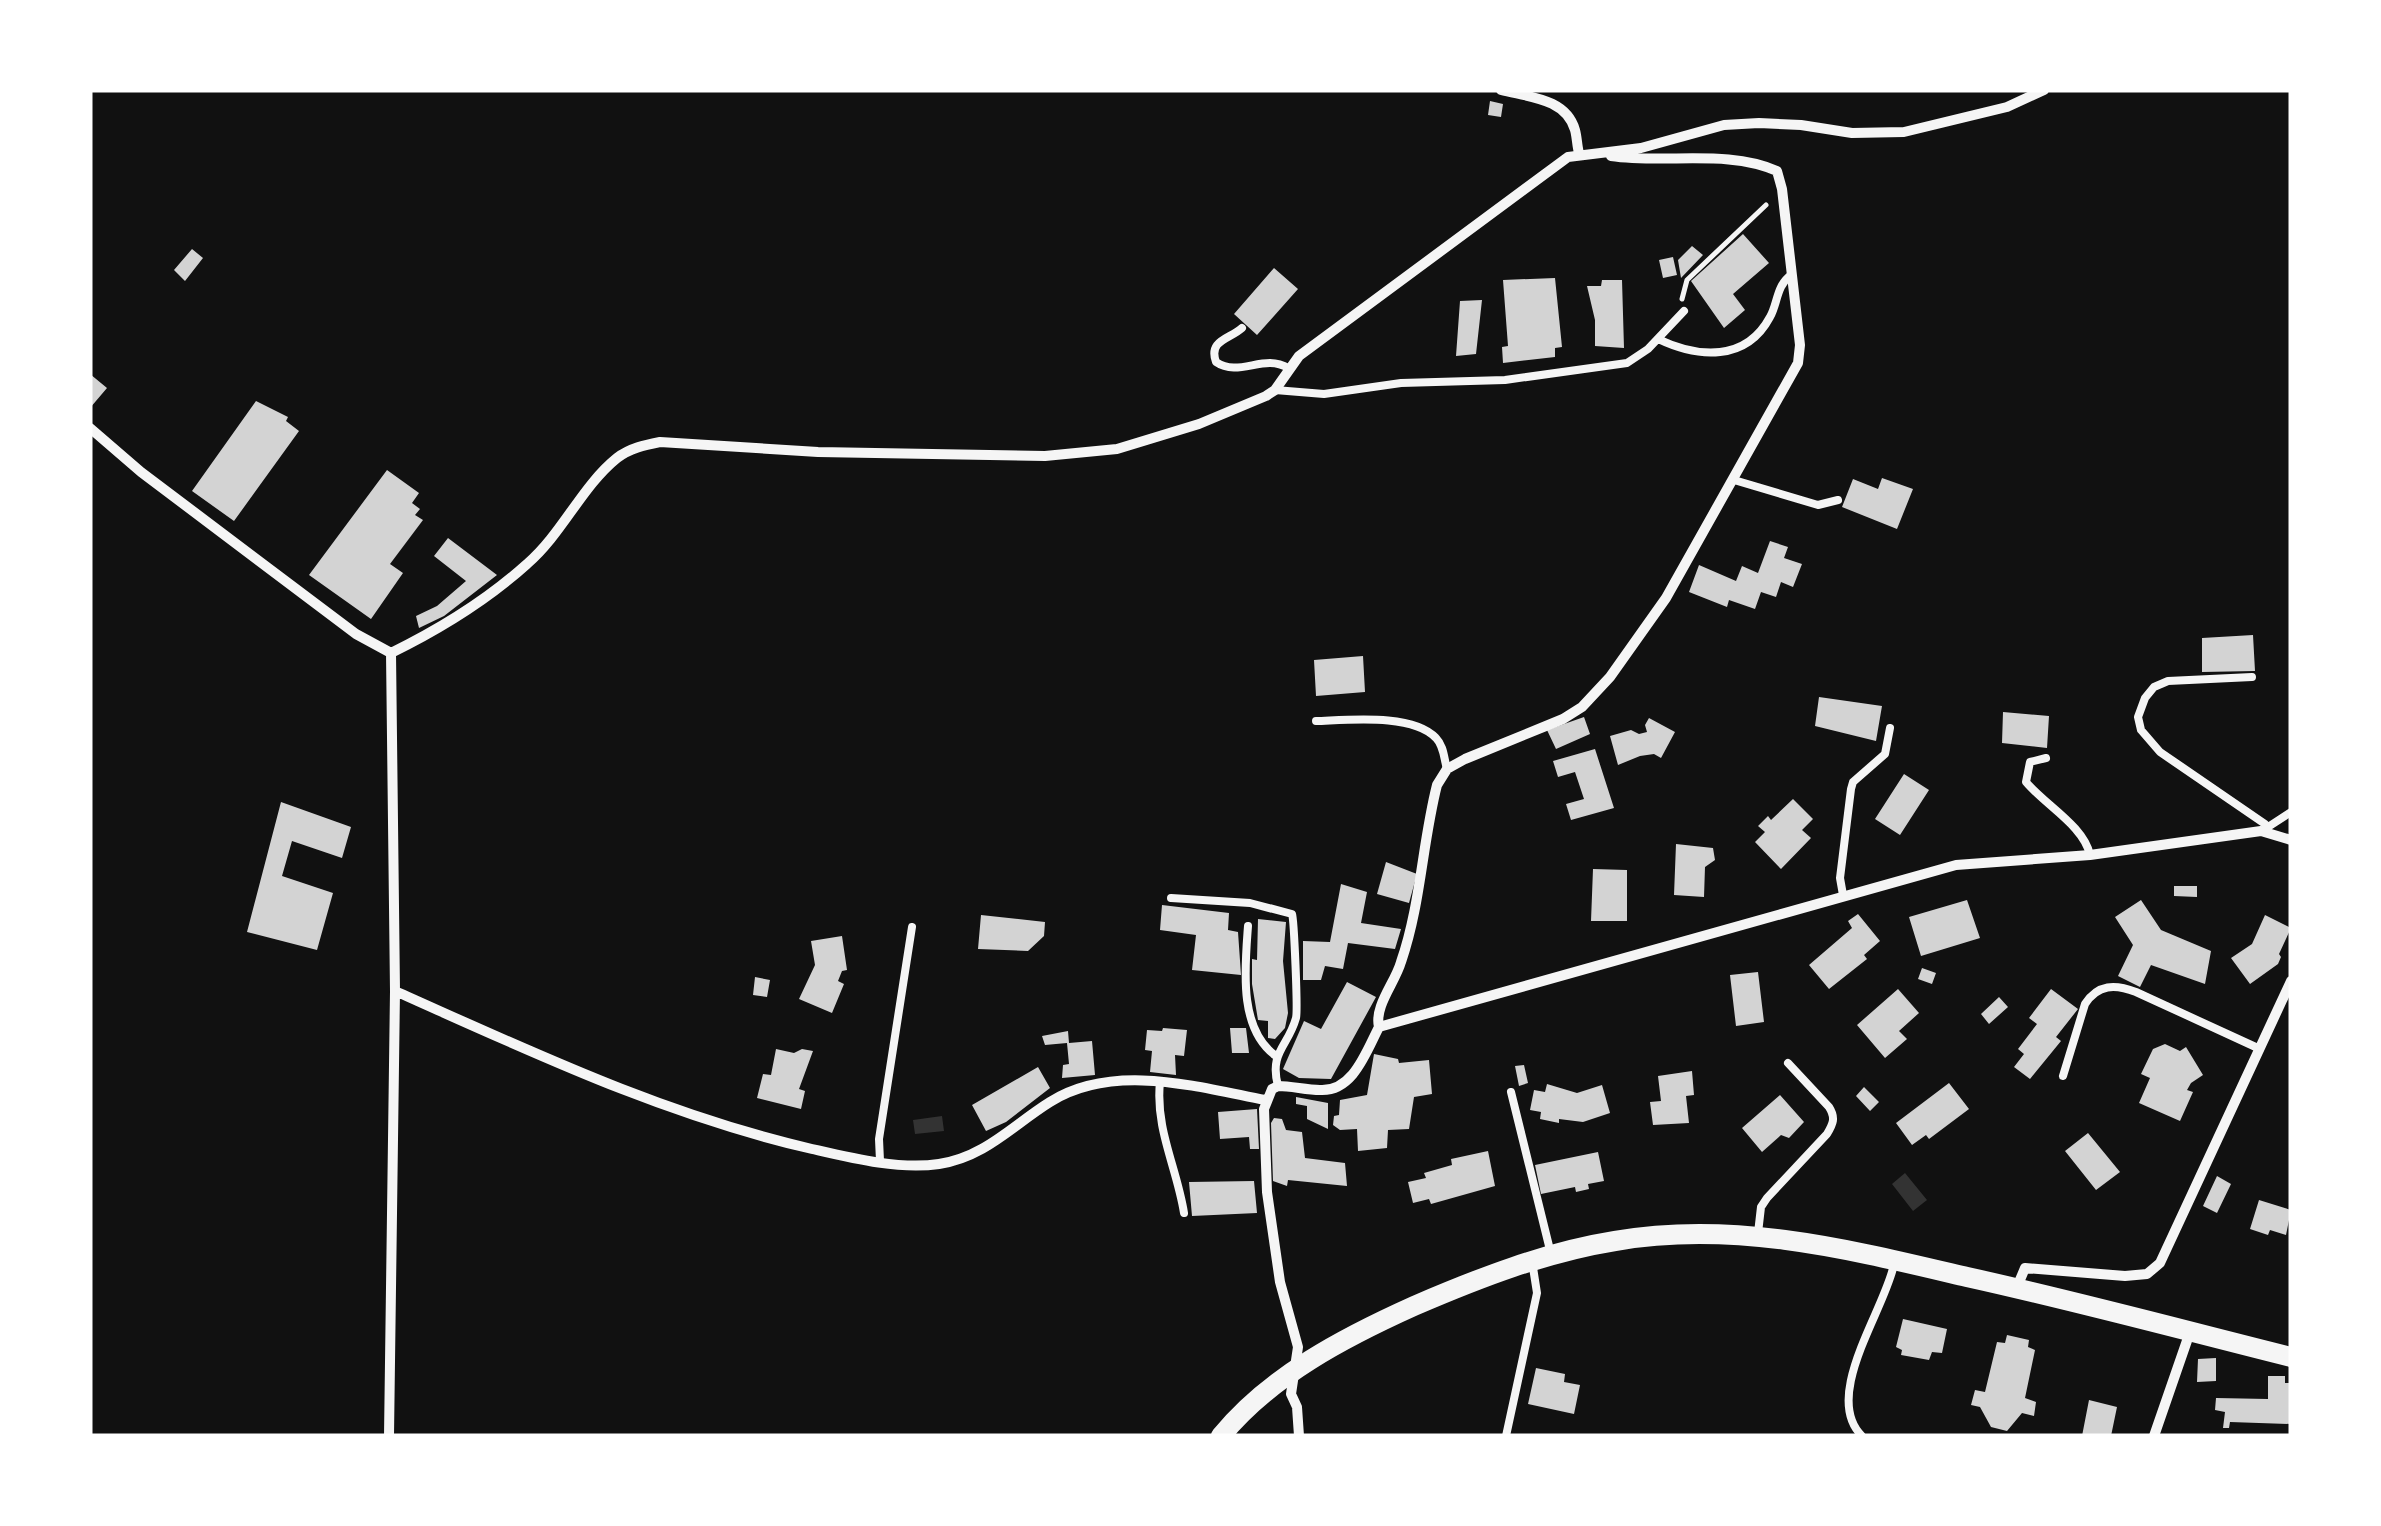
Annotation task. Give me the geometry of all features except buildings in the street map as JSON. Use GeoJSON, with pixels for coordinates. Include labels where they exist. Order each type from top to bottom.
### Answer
{"type":"FeatureCollection","features":[{"type":"Feature","properties":{"kind":"main road"},"geometry":{"type":"LineString","coordinates":[[1221,1436],[1256,1399],[1294,1371],[1344,1340],[1456,1288],[1541,1257],[1619,1240],[1690,1234],[1758,1236],[1839,1246],[2291,1357]]}},
{"type":"Feature","properties":{"kind":"street"},"geometry":{"type":"LineString","coordinates":[[1501,90],[1555,104],[1569,116],[1579,154]]}},
{"type":"Feature","properties":{"kind":"street"},"geometry":{"type":"LineString","coordinates":[[391,654],[474,608],[526,566],[550,542],[602,474],[636,448],[660,442],[818,452],[1045,456],[1117,449],[1199,424],[1275,390],[1299,356],[1568,157],[1641,148],[1724,124],[1759,122],[1852,133],[1904,132],[2006,107],[2044,90]]}},
{"type":"Feature","properties":{"kind":"street"},"geometry":{"type":"LineString","coordinates":[[1298,1436],[1297,1407],[1291,1394],[1298,1346],[1280,1282],[1272,1234],[1265,1100],[1278,1086],[1336,1089],[1349,1079],[1379,1028],[1380,1008],[1408,942],[1436,785],[1447,769],[1582,707],[1610,677],[1666,598],[1798,363],[1800,345],[1782,189],[1776,171],[1758,162],[1735,158],[1654,161],[1599,152]]}},
{"type":"Feature","properties":{"kind":"street"},"geometry":{"type":"LineString","coordinates":[[90,428],[356,634],[391,654]]}},
{"type":"Feature","properties":{"kind":"street"},"geometry":{"type":"LineString","coordinates":[[389,1436],[394,991],[391,654]]}},
{"type":"Feature","properties":{"kind":"street"},"geometry":{"type":"LineString","coordinates":[[1379,1028],[1956,865],[2090,855],[2268,830],[2291,840]]}},
{"type":"Feature","properties":{"kind":"street"},"geometry":{"type":"LineString","coordinates":[[2017,1287],[2025,1268],[2125,1276],[2148,1274],[2160,1263],[2291,981]]}},
{"type":"Feature","properties":{"kind":"street"},"geometry":{"type":"LineString","coordinates":[[394,991],[643,1099],[738,1132],[880,1161],[934,1165],[962,1160],[984,1150],[1065,1094],[1127,1080],[1265,1100]]}},
{"type":"Feature","properties":{"kind":"street"},"geometry":{"type":"LineString","coordinates":[[2154,1436],[2190,1332]]}},
{"type":"Feature","properties":{"kind":"lane"},"geometry":{"type":"LineString","coordinates":[[1658,339],[1691,351],[1726,354],[1763,328],[1774,310],[1781,286],[1791,276]]}},
{"type":"Feature","properties":{"kind":"lane"},"geometry":{"type":"LineString","coordinates":[[1275,390],[1324,394],[1401,383],[1532,376],[1627,363],[1648,349],[1684,311]]}},
{"type":"Feature","properties":{"kind":"lane"},"geometry":{"type":"LineString","coordinates":[[1242,328],[1218,343],[1214,350],[1216,362],[1230,368],[1267,362],[1288,368]]}},
{"type":"Feature","properties":{"kind":"lane"},"geometry":{"type":"LineString","coordinates":[[1734,480],[1818,505],[1838,500]]}},
{"type":"Feature","properties":{"kind":"lane"},"geometry":{"type":"LineString","coordinates":[[2252,677],[2168,682],[2154,687],[2144,698],[2138,717],[2141,730],[2160,752],[2268,830],[2291,812]]}},
{"type":"Feature","properties":{"kind":"lane"},"geometry":{"type":"LineString","coordinates":[[1316,721],[1360,719],[1421,727],[1440,741],[1447,769]]}},
{"type":"Feature","properties":{"kind":"lane"},"geometry":{"type":"LineString","coordinates":[[1843,894],[1840,878],[1851,789],[1854,782],[1881,761],[1890,728]]}},
{"type":"Feature","properties":{"kind":"lane"},"geometry":{"type":"LineString","coordinates":[[2046,758],[2030,762],[2026,782],[2077,833],[2090,855]]}},
{"type":"Feature","properties":{"kind":"lane"},"geometry":{"type":"LineString","coordinates":[[1172,898],[1286,910],[1295,922],[1293,960],[1298,1008],[1276,1056],[1278,1086]]}},
{"type":"Feature","properties":{"kind":"lane"},"geometry":{"type":"LineString","coordinates":[[1248,926],[1246,980],[1252,1024],[1259,1041],[1276,1056]]}},
{"type":"Feature","properties":{"kind":"lane"},"geometry":{"type":"LineString","coordinates":[[880,1161],[879,1139],[912,927]]}},
{"type":"Feature","properties":{"kind":"lane"},"geometry":{"type":"LineString","coordinates":[[2063,1076],[2085,1004],[2117,984],[2260,1048]]}},
{"type":"Feature","properties":{"kind":"lane"},"geometry":{"type":"LineString","coordinates":[[1758,1236],[1767,1198],[1833,1123],[1830,1107],[1788,1063]]}},
{"type":"Feature","properties":{"kind":"lane"},"geometry":{"type":"LineString","coordinates":[[1160,1082],[1164,1144],[1179,1180],[1184,1213]]}},
{"type":"Feature","properties":{"kind":"lane"},"geometry":{"type":"LineString","coordinates":[[1506,1436],[1538,1292],[1541,1257],[1511,1092]]}},
{"type":"Feature","properties":{"kind":"lane"},"geometry":{"type":"LineString","coordinates":[[1862,1436],[1851,1416],[1849,1392],[1854,1368],[1888,1288],[1895,1259]]}},
{"type":"Feature","properties":{"kind":"path"},"geometry":{"type":"LineString","coordinates":[[1684,311],[1682,296],[1687,280],[1782,189]]}},
{"type":"Feature","properties":{"kind":"shaded area"},"geometry":{"type":"Polygon","coordinates":[[[942,1116],[944,1131],[915,1134],[913,1120],[942,1116]]]}},
{"type":"Feature","properties":{"kind":"shaded area"},"geometry":{"type":"Polygon","coordinates":[[[1905,1173],[1927,1200],[1913,1211],[1892,1184],[1905,1173]]]}}]}
